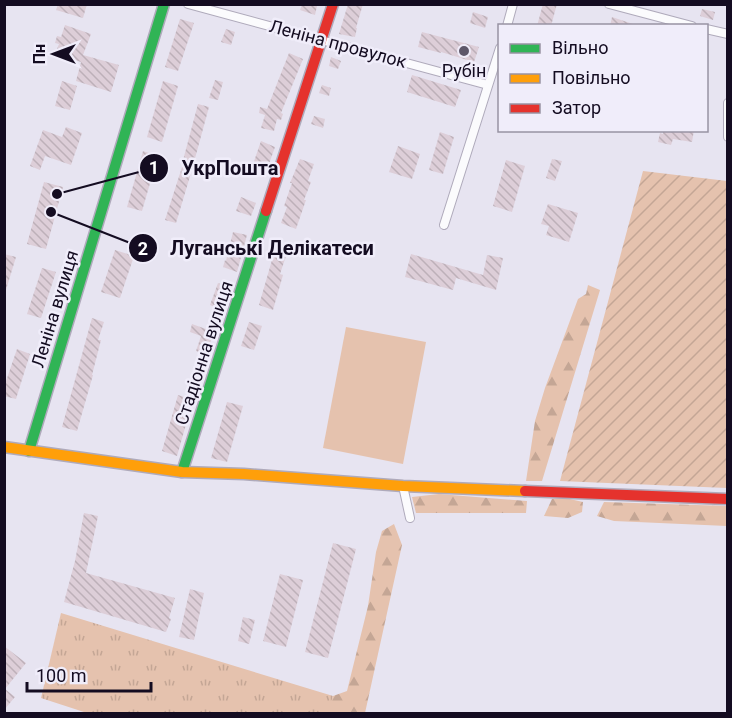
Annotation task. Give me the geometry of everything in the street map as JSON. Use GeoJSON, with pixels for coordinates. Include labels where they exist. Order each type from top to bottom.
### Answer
{"type":"FeatureCollection","features":[{"type":"Feature","properties":{"kind":"street","name":"Леніна вулиця"},"geometry":{"type":"LineString","coordinates":[[29,451],[164,4]]}},
{"type":"Feature","properties":{"kind":"street","name":"Леніна провулок"},"geometry":{"type":"LineString","coordinates":[[188,4],[488,84]]}},
{"type":"Feature","properties":{"kind":"street","name":"Стадіонна вулиця"},"geometry":{"type":"LineString","coordinates":[[182,472],[333,4]]}},
{"type":"Feature","properties":{"kind":"street"},"geometry":{"type":"LineString","coordinates":[[508,24],[513,4]]}},
{"type":"Feature","properties":{"kind":"street"},"geometry":{"type":"LineString","coordinates":[[609,4],[684,24]]}},
{"type":"Feature","properties":{"kind":"street"},"geometry":{"type":"LineString","coordinates":[[708,29],[728,34]]}},
{"type":"Feature","properties":{"kind":"street"},"geometry":{"type":"LineString","coordinates":[[444,225],[498,54]]}},
{"type":"Feature","properties":{"kind":"street"},"geometry":{"type":"LineString","coordinates":[[728,103],[728,137]]}},
{"type":"Feature","properties":{"kind":"street"},"geometry":{"type":"LineString","coordinates":[[4,447],[182,472],[244,474],[403,486],[728,499]]}},
{"type":"Feature","properties":{"kind":"street"},"geometry":{"type":"LineString","coordinates":[[403,486],[410,518]]}},
{"type":"Feature","properties":{"kind":"green space"},"geometry":{"type":"Polygon","coordinates":[[[643,171],[727,181],[727,488],[560,481],[643,171]]]}},
{"type":"Feature","properties":{"kind":"green space"},"geometry":{"type":"Polygon","coordinates":[[[588,285],[600,290],[542,481],[526,481],[535,421],[545,388],[578,299],[586,294],[588,285]]]}},
{"type":"Feature","properties":{"kind":"green space"},"geometry":{"type":"Polygon","coordinates":[[[346,327],[426,342],[403,464],[323,448],[346,327]]]}},
{"type":"Feature","properties":{"kind":"green space"},"geometry":{"type":"Polygon","coordinates":[[[439,494],[527,501],[526,513],[416,513],[412,497],[439,494]]]}},
{"type":"Feature","properties":{"kind":"green space"},"geometry":{"type":"Polygon","coordinates":[[[565,498],[583,502],[582,512],[568,518],[544,516],[552,499],[565,498]]]}},
{"type":"Feature","properties":{"kind":"green space"},"geometry":{"type":"Polygon","coordinates":[[[604,502],[727,506],[727,526],[614,521],[597,516],[604,502]]]}},
{"type":"Feature","properties":{"kind":"green space"},"geometry":{"type":"Polygon","coordinates":[[[394,524],[402,545],[365,713],[327,713],[333,696],[347,691],[368,606],[376,552],[382,531],[394,524]]]}},
{"type":"Feature","properties":{"kind":"green space"},"geometry":{"type":"Polygon","coordinates":[[[61,613],[333,696],[329,714],[87,713],[41,698],[61,613]]]}},
{"type":"Feature","properties":{"kind":"building"},"geometry":{"type":"Polygon","coordinates":[[[58,4],[87,4],[83,18],[56,10],[58,4]]]}},
{"type":"Feature","properties":{"kind":"building"},"geometry":{"type":"Polygon","coordinates":[[[302,4],[317,6],[315,15],[300,10],[302,4]]]}},
{"type":"Feature","properties":{"kind":"building"},"geometry":{"type":"Polygon","coordinates":[[[348,4],[363,4],[355,37],[339,34],[348,4]]]}},
{"type":"Feature","properties":{"kind":"building"},"geometry":{"type":"Polygon","coordinates":[[[543,4],[557,4],[552,24],[538,24],[543,4]]]}},
{"type":"Feature","properties":{"kind":"building"},"geometry":{"type":"Polygon","coordinates":[[[702,9],[715,12],[713,20],[700,16],[702,9]]]}},
{"type":"Feature","properties":{"kind":"building"},"geometry":{"type":"Polygon","coordinates":[[[473,12],[488,17],[485,28],[470,23],[473,12]]]}},
{"type":"Feature","properties":{"kind":"building"},"geometry":{"type":"Polygon","coordinates":[[[612,17],[633,24],[610,24],[612,17]]]}},
{"type":"Feature","properties":{"kind":"building"},"geometry":{"type":"Polygon","coordinates":[[[180,19],[194,23],[178,71],[165,67],[180,19]]]}},
{"type":"Feature","properties":{"kind":"building"},"geometry":{"type":"Polygon","coordinates":[[[65,25],[91,34],[83,55],[119,65],[111,92],[76,81],[81,62],[55,54],[59,44],[55,43],[57,36],[61,37],[65,25]]]}},
{"type":"Feature","properties":{"kind":"building"},"geometry":{"type":"Polygon","coordinates":[[[226,29],[235,32],[231,45],[221,42],[226,29]]]}},
{"type":"Feature","properties":{"kind":"building"},"geometry":{"type":"Polygon","coordinates":[[[422,32],[479,47],[474,62],[418,47],[422,32]]]}},
{"type":"Feature","properties":{"kind":"building"},"geometry":{"type":"Polygon","coordinates":[[[289,53],[303,59],[281,113],[283,114],[281,120],[277,119],[274,131],[261,128],[265,115],[259,113],[260,107],[267,109],[289,53]]]}},
{"type":"Feature","properties":{"kind":"building"},"geometry":{"type":"Polygon","coordinates":[[[331,57],[341,61],[338,69],[329,66],[331,57]]]}},
{"type":"Feature","properties":{"kind":"building"},"geometry":{"type":"Polygon","coordinates":[[[412,75],[461,90],[455,107],[407,92],[412,75]]]}},
{"type":"Feature","properties":{"kind":"building"},"geometry":{"type":"Polygon","coordinates":[[[215,80],[223,82],[218,100],[209,98],[215,80]]]}},
{"type":"Feature","properties":{"kind":"building"},"geometry":{"type":"Polygon","coordinates":[[[62,81],[77,86],[70,110],[55,106],[62,81]]]}},
{"type":"Feature","properties":{"kind":"building"},"geometry":{"type":"Polygon","coordinates":[[[163,81],[178,86],[162,142],[147,137],[163,81]]]}},
{"type":"Feature","properties":{"kind":"building"},"geometry":{"type":"Polygon","coordinates":[[[322,85],[331,88],[329,96],[319,93],[322,85]]]}},
{"type":"Feature","properties":{"kind":"building"},"geometry":{"type":"Polygon","coordinates":[[[198,104],[209,107],[176,223],[165,220],[183,164],[198,104]]]}},
{"type":"Feature","properties":{"kind":"building"},"geometry":{"type":"Polygon","coordinates":[[[314,116],[325,119],[323,128],[311,124],[314,116]]]}},
{"type":"Feature","properties":{"kind":"building"},"geometry":{"type":"Polygon","coordinates":[[[66,127],[82,133],[71,165],[45,156],[40,170],[30,166],[43,130],[62,137],[66,127]]]}},
{"type":"Feature","properties":{"kind":"building"},"geometry":{"type":"Polygon","coordinates":[[[440,132],[454,137],[443,174],[429,170],[440,132]]]}},
{"type":"Feature","properties":{"kind":"building"},"geometry":{"type":"Polygon","coordinates":[[[663,132],[694,132],[692,142],[673,139],[671,145],[658,142],[660,133],[663,134],[663,132]]]}},
{"type":"Feature","properties":{"kind":"building"},"geometry":{"type":"Polygon","coordinates":[[[261,141],[275,147],[264,178],[250,173],[261,141]]]}},
{"type":"Feature","properties":{"kind":"building"},"geometry":{"type":"Polygon","coordinates":[[[398,146],[420,154],[412,179],[389,172],[398,146]]]}},
{"type":"Feature","properties":{"kind":"building"},"geometry":{"type":"Polygon","coordinates":[[[143,151],[158,156],[142,211],[127,207],[143,151]]]}},
{"type":"Feature","properties":{"kind":"building"},"geometry":{"type":"Polygon","coordinates":[[[300,159],[314,164],[308,181],[311,182],[296,229],[281,223],[287,207],[284,206],[292,183],[290,183],[300,159]]]}},
{"type":"Feature","properties":{"kind":"building"},"geometry":{"type":"Polygon","coordinates":[[[552,159],[562,161],[555,181],[546,178],[552,159]]]}},
{"type":"Feature","properties":{"kind":"building"},"geometry":{"type":"Polygon","coordinates":[[[506,160],[525,166],[512,212],[493,206],[506,160]]]}},
{"type":"Feature","properties":{"kind":"building"},"geometry":{"type":"Polygon","coordinates":[[[44,182],[63,187],[46,249],[27,244],[44,182]]]}},
{"type":"Feature","properties":{"kind":"building"},"geometry":{"type":"Polygon","coordinates":[[[241,197],[256,203],[251,216],[236,211],[241,197]]]}},
{"type":"Feature","properties":{"kind":"building"},"geometry":{"type":"Polygon","coordinates":[[[548,204],[578,213],[569,242],[546,235],[549,226],[541,224],[548,204]]]}},
{"type":"Feature","properties":{"kind":"building"},"geometry":{"type":"Polygon","coordinates":[[[233,232],[247,235],[237,272],[223,267],[233,232]]]}},
{"type":"Feature","properties":{"kind":"building"},"geometry":{"type":"Polygon","coordinates":[[[273,248],[287,253],[273,310],[259,305],[272,260],[270,259],[273,248]]]}},
{"type":"Feature","properties":{"kind":"building"},"geometry":{"type":"Polygon","coordinates":[[[115,250],[134,256],[120,298],[101,292],[115,250]]]}},
{"type":"Feature","properties":{"kind":"building"},"geometry":{"type":"Polygon","coordinates":[[[4,254],[16,257],[6,290],[4,290],[4,254]]]}},
{"type":"Feature","properties":{"kind":"building"},"geometry":{"type":"Polygon","coordinates":[[[411,254],[483,275],[487,255],[503,258],[496,290],[456,278],[453,290],[405,277],[411,254]]]}},
{"type":"Feature","properties":{"kind":"building"},"geometry":{"type":"Polygon","coordinates":[[[42,268],[56,272],[41,318],[27,314],[42,268]]]}},
{"type":"Feature","properties":{"kind":"building"},"geometry":{"type":"Polygon","coordinates":[[[218,283],[230,287],[222,310],[210,305],[218,283]]]}},
{"type":"Feature","properties":{"kind":"building"},"geometry":{"type":"Polygon","coordinates":[[[92,318],[104,322],[98,340],[101,340],[93,375],[77,431],[62,427],[92,318]]]}},
{"type":"Feature","properties":{"kind":"building"},"geometry":{"type":"Polygon","coordinates":[[[249,322],[262,326],[254,350],[241,346],[249,322]]]}},
{"type":"Feature","properties":{"kind":"building"},"geometry":{"type":"Polygon","coordinates":[[[192,324],[214,332],[206,355],[196,351],[201,336],[190,332],[192,324]]]}},
{"type":"Feature","properties":{"kind":"building"},"geometry":{"type":"Polygon","coordinates":[[[17,349],[30,354],[16,399],[4,396],[4,387],[17,349]]]}},
{"type":"Feature","properties":{"kind":"building"},"geometry":{"type":"Polygon","coordinates":[[[178,395],[193,400],[177,456],[162,451],[178,395]]]}},
{"type":"Feature","properties":{"kind":"building"},"geometry":{"type":"Polygon","coordinates":[[[227,402],[243,406],[227,462],[211,458],[227,402]]]}},
{"type":"Feature","properties":{"kind":"building"},"geometry":{"type":"Polygon","coordinates":[[[84,513],[98,516],[86,573],[175,598],[166,632],[64,602],[84,513]]]}},
{"type":"Feature","properties":{"kind":"building"},"geometry":{"type":"Polygon","coordinates":[[[333,543],[356,549],[328,658],[305,652],[333,543]]]}},
{"type":"Feature","properties":{"kind":"building"},"geometry":{"type":"Polygon","coordinates":[[[280,574],[303,580],[286,647],[263,641],[280,574]]]}},
{"type":"Feature","properties":{"kind":"building"},"geometry":{"type":"Polygon","coordinates":[[[190,589],[204,593],[194,640],[179,637],[190,589]]]}},
{"type":"Feature","properties":{"kind":"building"},"geometry":{"type":"Polygon","coordinates":[[[243,617],[255,620],[249,644],[238,641],[243,617]]]}},
{"type":"Feature","properties":{"kind":"building"},"geometry":{"type":"Polygon","coordinates":[[[4,646],[26,663],[5,689],[15,697],[4,710],[4,646]]]}},
{"type":"Feature","properties":{"kind":"traffic: fast"},"geometry":{"type":"LineString","coordinates":[[29,451],[164,4]]}},
{"type":"Feature","properties":{"kind":"traffic: fast"},"geometry":{"type":"LineString","coordinates":[[182,472],[266,211]]}},
{"type":"Feature","properties":{"kind":"traffic: slow"},"geometry":{"type":"LineString","coordinates":[[4,447],[182,472],[525,491]]}},
{"type":"Feature","properties":{"kind":"traffic: jam"},"geometry":{"type":"LineString","coordinates":[[266,211],[333,4]]}},
{"type":"Feature","properties":{"kind":"traffic: jam"},"geometry":{"type":"LineString","coordinates":[[525,491],[728,499]]}},
{"type":"Feature","properties":{"kind":"place","name":"Рубін"},"geometry":{"type":"Point","coordinates":[464,51]}},
{"type":"Feature","properties":{"kind":"place","name":"УкрПошта"},"geometry":{"type":"Point","coordinates":[57,194]}},
{"type":"Feature","properties":{"kind":"place","name":"Луганські Делікатеси"},"geometry":{"type":"Point","coordinates":[51,212]}}]}
